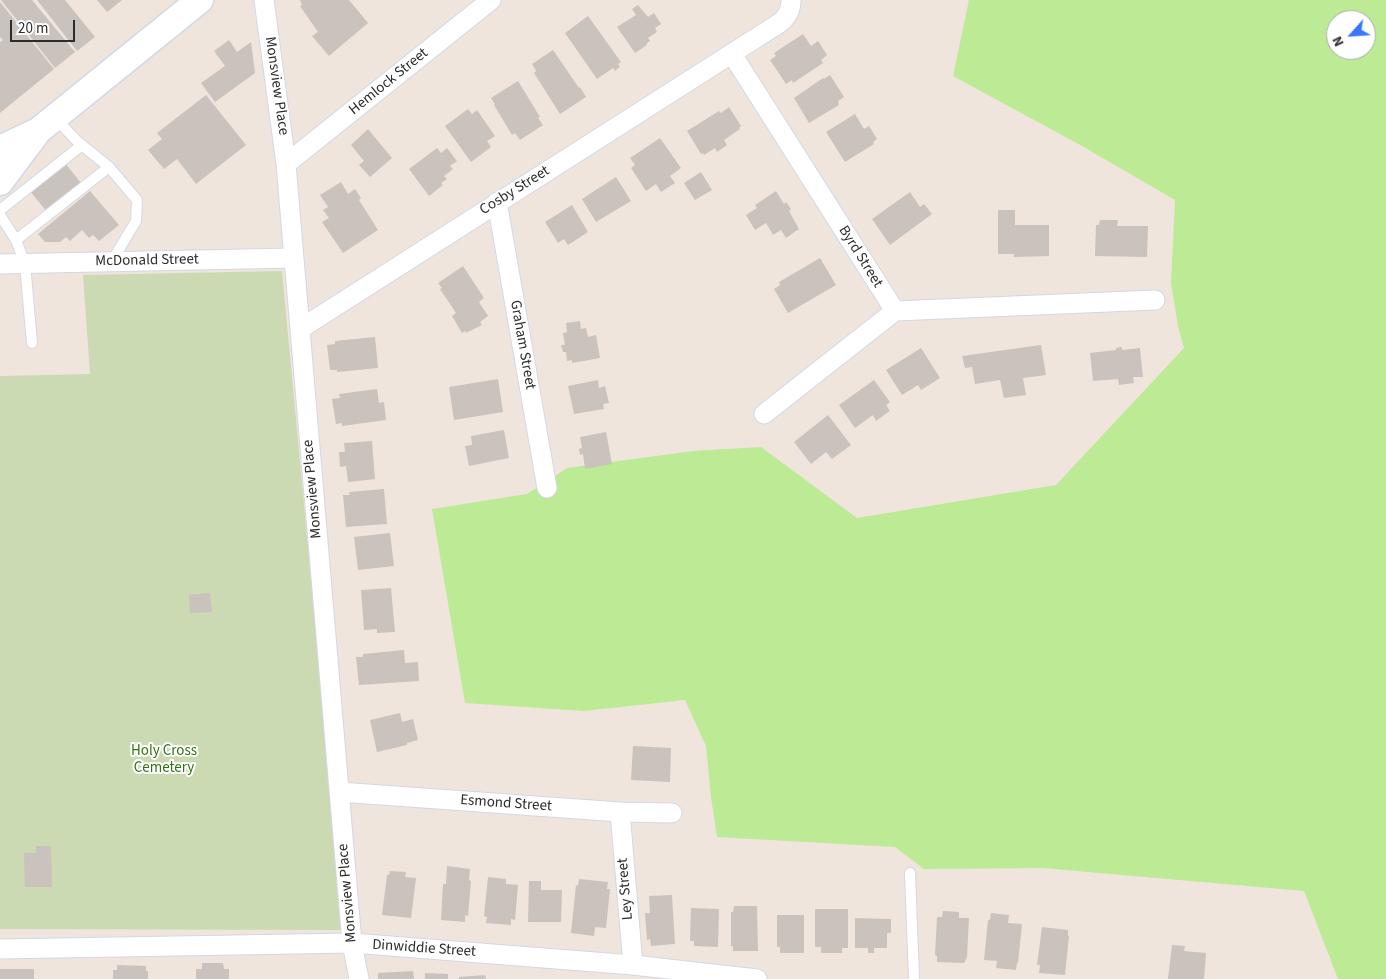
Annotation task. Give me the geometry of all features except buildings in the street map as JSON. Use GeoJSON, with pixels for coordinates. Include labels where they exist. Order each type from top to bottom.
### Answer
{"type":"FeatureCollection","features":[{"type":"Feature","properties":{"kind":"main road"},"geometry":{"type":"LineString","coordinates":[[0,149],[46,124],[200,0]]}},
{"type":"Feature","properties":{"kind":"main road"},"geometry":{"type":"LineString","coordinates":[[0,182],[46,124]]}},
{"type":"Feature","properties":{"kind":"street","name":"Monsview Place"},"geometry":{"type":"LineString","coordinates":[[264,0],[286,164],[352,943],[359,979]]}},
{"type":"Feature","properties":{"kind":"street","name":"Hemlock Street"},"geometry":{"type":"LineString","coordinates":[[286,164],[491,0]]}},
{"type":"Feature","properties":{"kind":"street"},"geometry":{"type":"LineString","coordinates":[[732,54],[783,20],[790,11],[791,0]]}},
{"type":"Feature","properties":{"kind":"street","name":"Cosby Street"},"geometry":{"type":"LineString","coordinates":[[300,329],[732,54]]}},
{"type":"Feature","properties":{"kind":"street","name":"Byrd Street"},"geometry":{"type":"LineString","coordinates":[[732,54],[895,311]]}},
{"type":"Feature","properties":{"kind":"street","name":"Graham Street"},"geometry":{"type":"LineString","coordinates":[[497,202],[546,488]]}},
{"type":"Feature","properties":{"kind":"street","name":"McDonald Street"},"geometry":{"type":"LineString","coordinates":[[0,264],[294,258]]}},
{"type":"Feature","properties":{"kind":"street"},"geometry":{"type":"LineString","coordinates":[[764,414],[895,311],[1155,300]]}},
{"type":"Feature","properties":{"kind":"street","name":"Esmond Street"},"geometry":{"type":"LineString","coordinates":[[339,792],[620,812],[672,813]]}},
{"type":"Feature","properties":{"kind":"street","name":"Ley Street"},"geometry":{"type":"LineString","coordinates":[[620,812],[633,965]]}},
{"type":"Feature","properties":{"kind":"street","name":"Dinwiddie Street"},"geometry":{"type":"LineString","coordinates":[[0,948],[352,943],[633,965],[757,979]]}},
{"type":"Feature","properties":{"kind":"lane"},"geometry":{"type":"LineString","coordinates":[[46,124],[82,145],[109,167],[137,200],[136,221],[112,261]]}},
{"type":"Feature","properties":{"kind":"lane"},"geometry":{"type":"LineString","coordinates":[[0,210],[82,145]]}},
{"type":"Feature","properties":{"kind":"lane"},"geometry":{"type":"LineString","coordinates":[[16,240],[109,167]]}},
{"type":"Feature","properties":{"kind":"lane"},"geometry":{"type":"LineString","coordinates":[[0,215],[16,240],[25,264],[32,343]]}},
{"type":"Feature","properties":{"kind":"lane"},"geometry":{"type":"LineString","coordinates":[[910,872],[914,979]]}},
{"type":"Feature","properties":{"kind":"green space"},"geometry":{"type":"Polygon","coordinates":[[[969,0],[1386,0],[1386,979],[1338,979],[1304,891],[1043,868],[924,869],[895,847],[717,837],[706,746],[685,700],[584,711],[465,703],[432,509],[527,494],[567,468],[693,451],[761,447],[857,518],[1056,485],[1184,348],[1178,326],[1171,283],[1175,200],[1082,146],[953,76],[969,0]]]}},
{"type":"Feature","properties":{"kind":"green space","name":"Holy Cross Cemetery"},"geometry":{"type":"Polygon","coordinates":[[[282,271],[344,930],[0,929],[0,376],[90,374],[83,275],[282,271]]]}}]}
